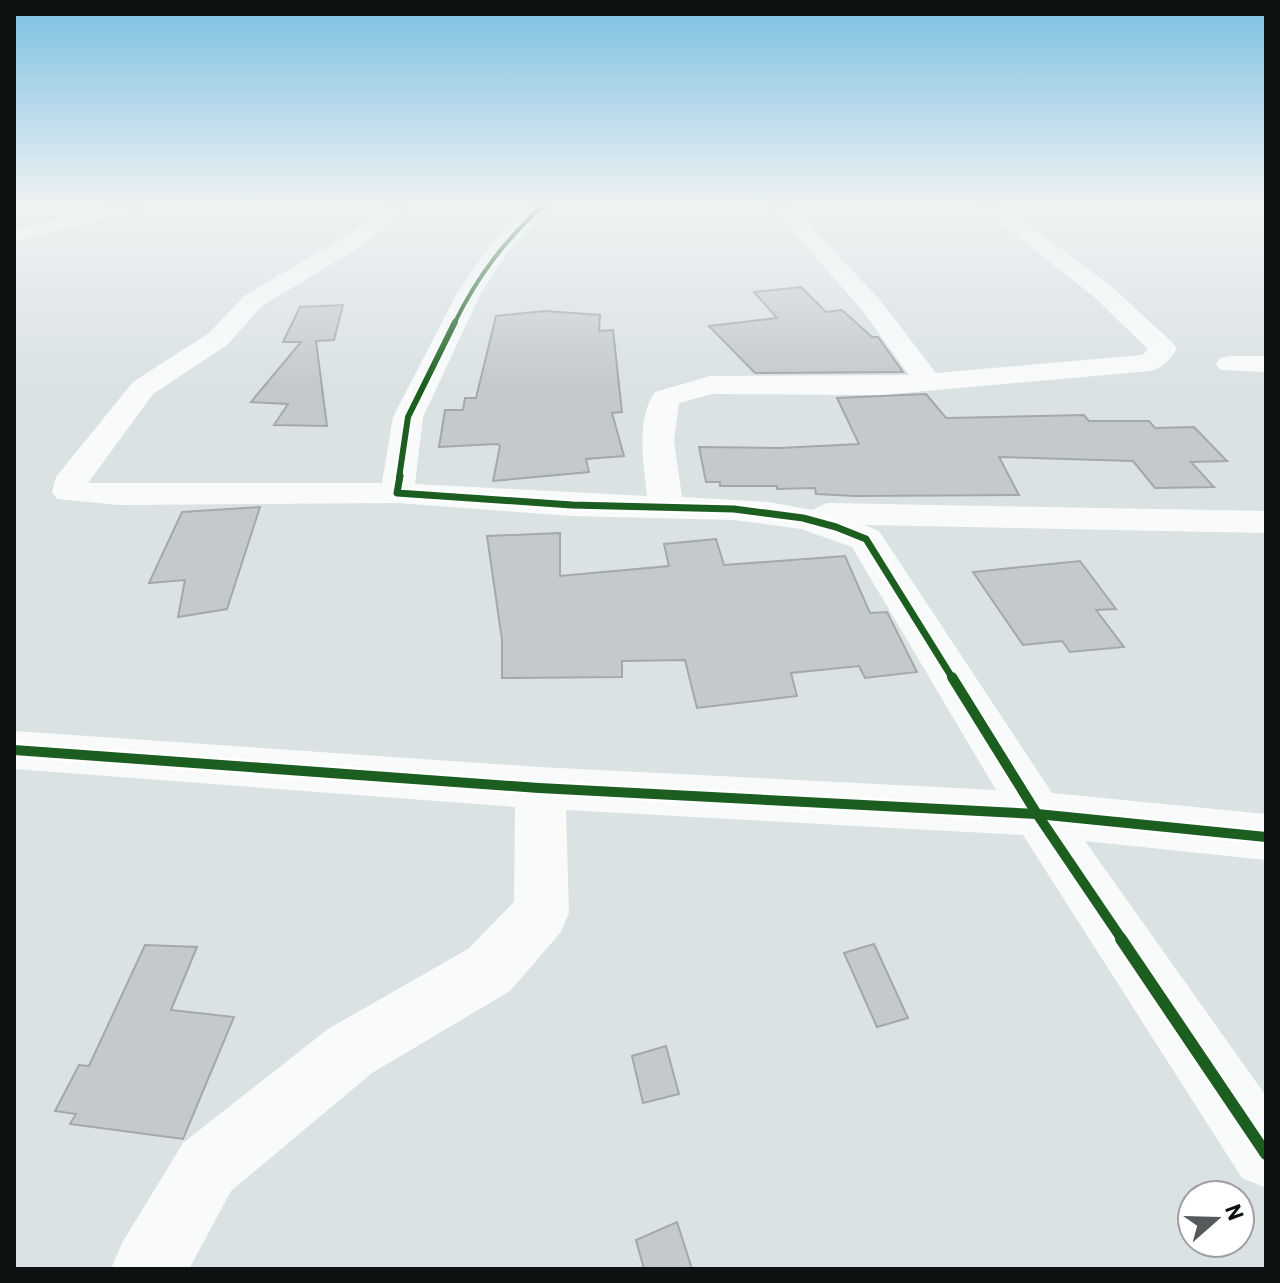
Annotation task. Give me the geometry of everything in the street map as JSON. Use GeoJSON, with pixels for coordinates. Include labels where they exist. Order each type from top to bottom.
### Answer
{"type":"FeatureCollection","features":[{"type":"Feature","properties":{"kind":"street"},"geometry":{"type":"LineString","coordinates":[[313,265],[253,301],[218,339],[143,388],[73,477],[69,492],[118,495],[397,493],[781,513],[1266,522]]}},
{"type":"Feature","properties":{"kind":"street"},"geometry":{"type":"LineString","coordinates":[[397,493],[408,417],[469,293],[488,265]]}},
{"type":"Feature","properties":{"kind":"street"},"geometry":{"type":"LineString","coordinates":[[834,265],[871,305],[928,382]]}},
{"type":"Feature","properties":{"kind":"street"},"geometry":{"type":"LineString","coordinates":[[666,509],[658,441],[665,398],[710,385],[881,386],[1150,363],[1163,349],[1143,327],[1066,265]]}},
{"type":"Feature","properties":{"kind":"street"},"geometry":{"type":"LineString","coordinates":[[1230,364],[1266,364]]}},
{"type":"Feature","properties":{"kind":"street"},"geometry":{"type":"LineString","coordinates":[[781,513],[836,524],[866,539],[1037,814],[1266,1154]]}},
{"type":"Feature","properties":{"kind":"street"},"geometry":{"type":"LineString","coordinates":[[14,750],[539,788],[1037,814],[1266,837]]}},
{"type":"Feature","properties":{"kind":"street"},"geometry":{"type":"LineString","coordinates":[[148,1269],[207,1167],[350,1051],[489,970],[541,913],[543,839],[539,788]]}},
{"type":"Feature","properties":{"kind":"building"},"geometry":{"type":"Polygon","coordinates":[[[801,287],[826,312],[842,310],[872,337],[878,337],[903,372],[755,373],[709,326],[777,318],[754,292],[801,287]]]}},
{"type":"Feature","properties":{"kind":"building"},"geometry":{"type":"Polygon","coordinates":[[[343,305],[334,340],[316,341],[327,426],[274,425],[288,404],[251,402],[301,342],[283,342],[300,307],[343,305]]]}},
{"type":"Feature","properties":{"kind":"building"},"geometry":{"type":"Polygon","coordinates":[[[545,311],[600,315],[599,331],[613,330],[622,412],[612,413],[624,456],[586,459],[589,472],[493,481],[500,446],[497,444],[439,447],[445,410],[463,410],[465,398],[476,398],[496,316],[545,311]]]}},
{"type":"Feature","properties":{"kind":"building"},"geometry":{"type":"Polygon","coordinates":[[[926,394],[946,418],[1084,415],[1089,421],[1149,421],[1155,428],[1194,427],[1227,461],[1191,462],[1214,487],[1155,488],[1133,461],[999,457],[1019,495],[855,496],[816,494],[815,488],[720,486],[720,482],[706,482],[699,447],[780,448],[859,444],[837,398],[926,394]]]}},
{"type":"Feature","properties":{"kind":"building"},"geometry":{"type":"Polygon","coordinates":[[[260,507],[227,609],[178,617],[185,580],[149,583],[182,512],[260,507]]]}},
{"type":"Feature","properties":{"kind":"building"},"geometry":{"type":"Polygon","coordinates":[[[560,533],[560,576],[669,566],[664,544],[716,539],[724,565],[845,556],[870,613],[887,612],[917,672],[865,678],[859,666],[791,673],[797,696],[697,708],[685,660],[622,661],[622,677],[502,678],[502,640],[487,536],[560,533]]]}},
{"type":"Feature","properties":{"kind":"building"},"geometry":{"type":"Polygon","coordinates":[[[1080,561],[1116,609],[1096,610],[1124,647],[1070,652],[1062,641],[1023,645],[973,572],[1080,561]]]}},
{"type":"Feature","properties":{"kind":"building"},"geometry":{"type":"Polygon","coordinates":[[[874,944],[908,1018],[877,1027],[844,953],[874,944]]]}},
{"type":"Feature","properties":{"kind":"building"},"geometry":{"type":"Polygon","coordinates":[[[145,945],[197,947],[171,1010],[234,1017],[183,1139],[70,1124],[76,1114],[55,1111],[79,1065],[89,1066],[145,945]]]}},
{"type":"Feature","properties":{"kind":"building"},"geometry":{"type":"Polygon","coordinates":[[[666,1046],[679,1094],[643,1103],[632,1056],[666,1046]]]}},
{"type":"Feature","properties":{"kind":"building"},"geometry":{"type":"Polygon","coordinates":[[[677,1222],[692,1269],[644,1269],[636,1240],[677,1222]]]}},
{"type":"Feature","properties":{"kind":"cycle path"},"geometry":{"type":"LineString","coordinates":[[488,265],[469,293],[408,417],[397,493],[547,504],[734,509],[803,518],[866,539],[1037,814],[1266,1154]]}},
{"type":"Feature","properties":{"kind":"cycle path"},"geometry":{"type":"LineString","coordinates":[[14,750],[539,788],[1037,814],[1266,837]]}}]}
